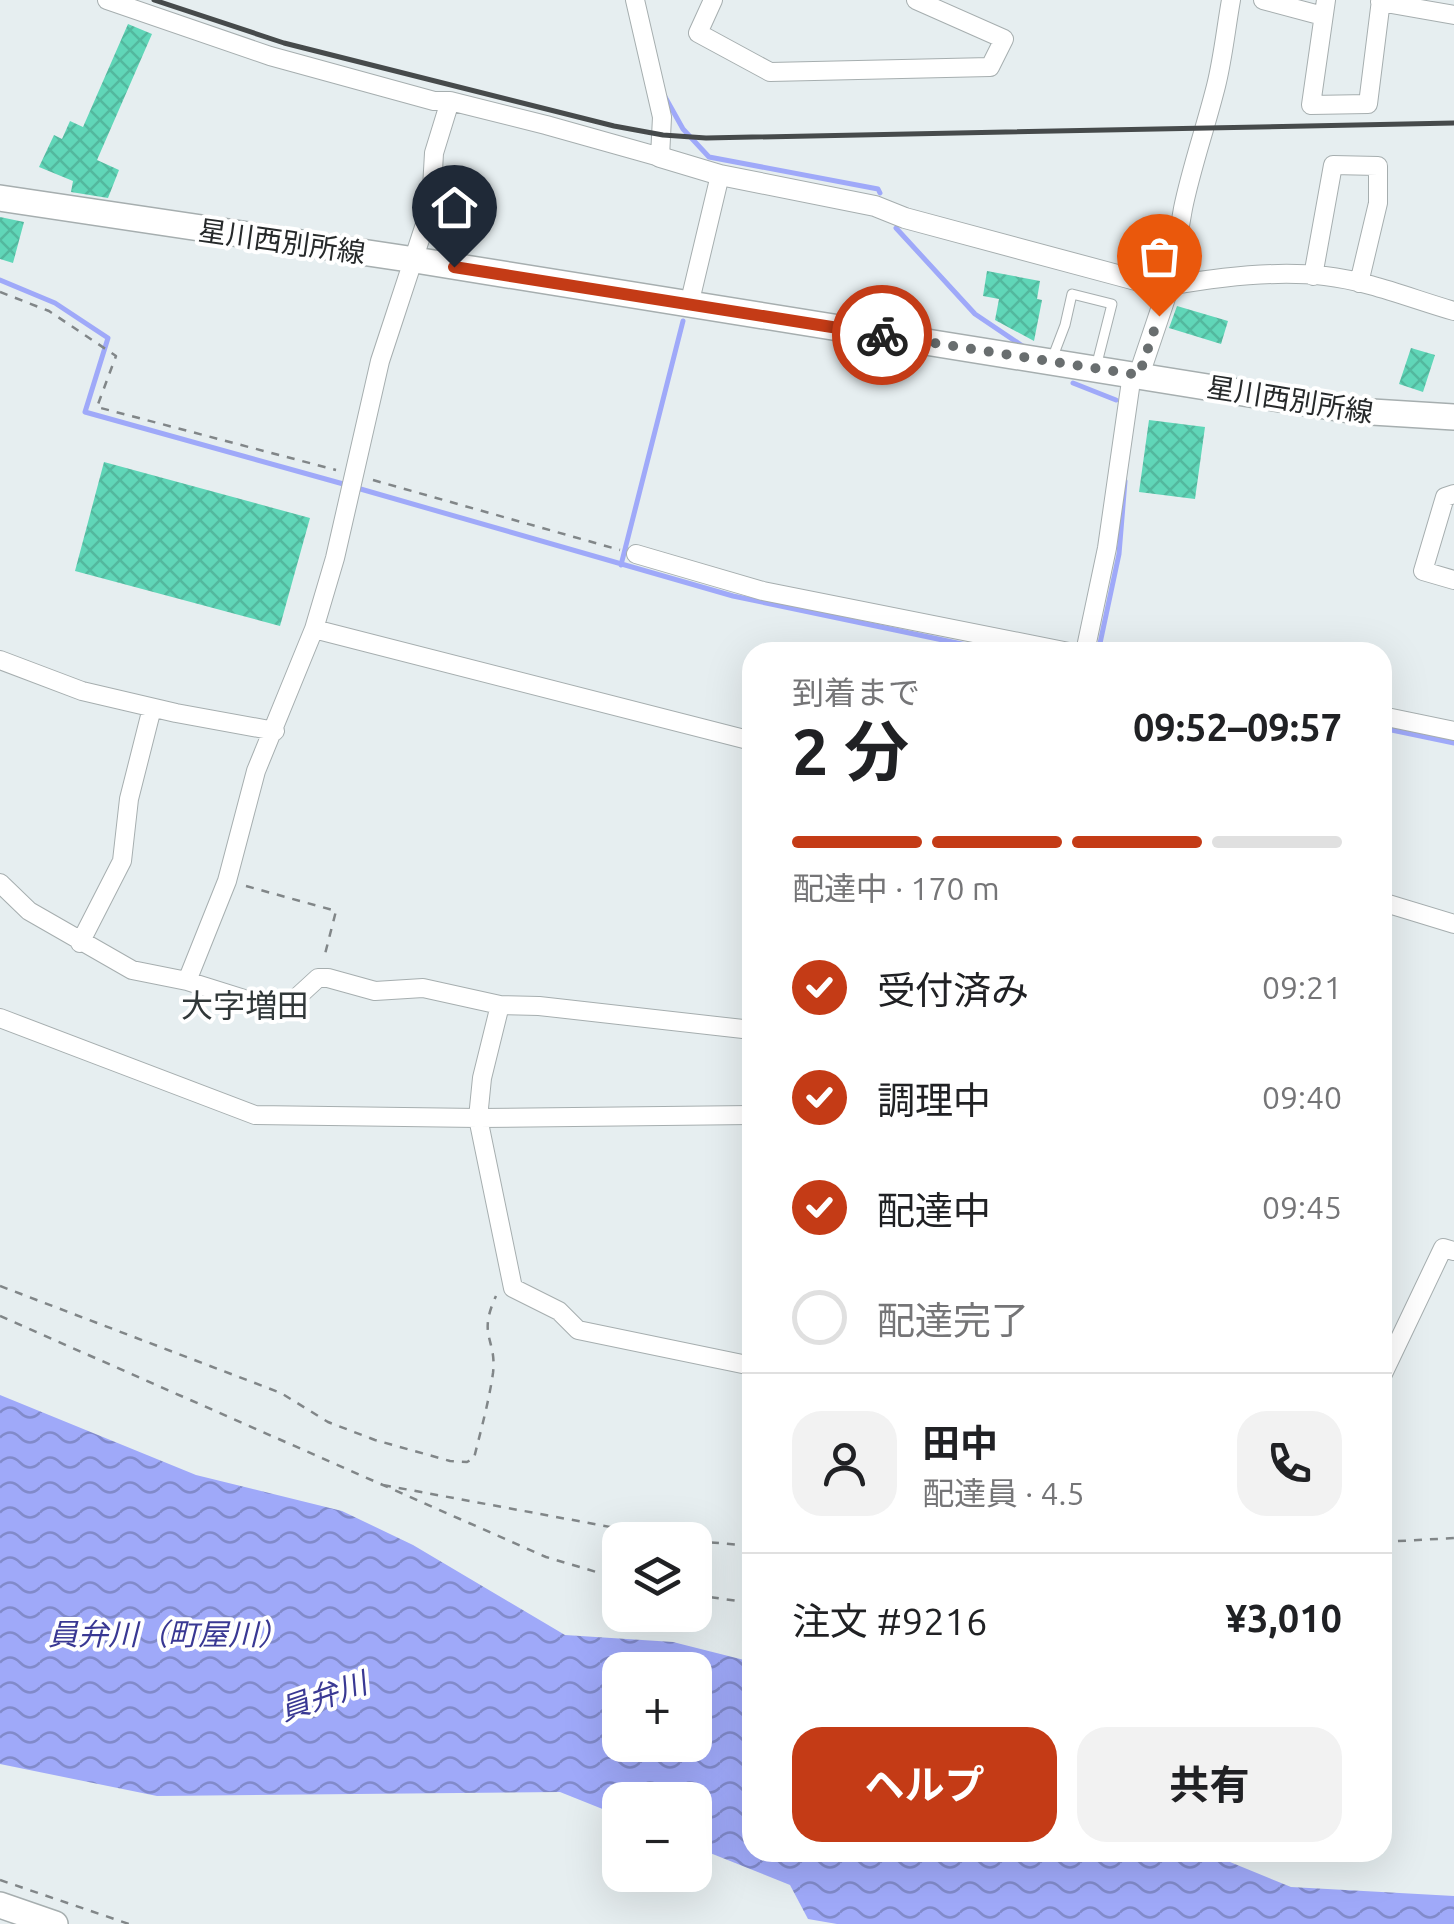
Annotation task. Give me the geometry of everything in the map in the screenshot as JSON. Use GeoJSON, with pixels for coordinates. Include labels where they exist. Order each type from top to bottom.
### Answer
{"type":"FeatureCollection","features":[{"type":"Feature","properties":{"kind":"main road","name":"星川西別所線"},"geometry":{"type":"LineString","coordinates":[[0,198],[416,260],[1356,411],[1454,417]]}},
{"type":"Feature","properties":{"kind":"main road"},"geometry":{"type":"LineString","coordinates":[[0,1905],[55,1924]]}},
{"type":"Feature","properties":{"kind":"street"},"geometry":{"type":"LineString","coordinates":[[106,0],[270,56],[434,101],[450,101],[720,175],[875,206],[905,218],[1147,284],[1172,286],[1205,280],[1313,276],[1359,282],[1454,311]]}},
{"type":"Feature","properties":{"kind":"street"},"geometry":{"type":"LineString","coordinates":[[635,0],[662,116],[660,157]]}},
{"type":"Feature","properties":{"kind":"street"},"geometry":{"type":"LineString","coordinates":[[713,0],[698,33],[770,72],[990,68],[1004,38],[916,0]]}},
{"type":"Feature","properties":{"kind":"street"},"geometry":{"type":"LineString","coordinates":[[1087,642],[1107,548],[1135,374],[1172,286],[1178,222],[1217,82],[1232,0]]}},
{"type":"Feature","properties":{"kind":"street"},"geometry":{"type":"LineString","coordinates":[[1263,0],[1324,8],[1311,105],[1368,104],[1381,1],[1454,15]]}},
{"type":"Feature","properties":{"kind":"street"},"geometry":{"type":"LineString","coordinates":[[187,981],[227,881],[256,771],[314,629],[335,558],[380,360],[431,206],[434,153],[450,101]]}},
{"type":"Feature","properties":{"kind":"street"},"geometry":{"type":"LineString","coordinates":[[1313,276],[1334,165],[1378,166],[1378,202],[1359,282]]}},
{"type":"Feature","properties":{"kind":"street"},"geometry":{"type":"LineString","coordinates":[[689,305],[720,175]]}},
{"type":"Feature","properties":{"kind":"street"},"geometry":{"type":"LineString","coordinates":[[1454,494],[1444,496],[1423,572],[1454,580]]}},
{"type":"Feature","properties":{"kind":"street"},"geometry":{"type":"LineString","coordinates":[[636,554],[763,590],[1020,642]]}},
{"type":"Feature","properties":{"kind":"street"},"geometry":{"type":"LineString","coordinates":[[314,629],[742,738]]}},
{"type":"Feature","properties":{"kind":"street"},"geometry":{"type":"LineString","coordinates":[[0,660],[82,691],[275,730]]}},
{"type":"Feature","properties":{"kind":"street"},"geometry":{"type":"LineString","coordinates":[[80,943],[122,861],[129,799],[152,708]]}},
{"type":"Feature","properties":{"kind":"street"},"geometry":{"type":"LineString","coordinates":[[1392,718],[1454,730]]}},
{"type":"Feature","properties":{"kind":"street"},"geometry":{"type":"LineString","coordinates":[[0,883],[29,911],[132,970],[187,981],[282,1011],[318,978],[328,978],[375,990],[422,988],[500,1006],[539,1006],[742,1029]]}},
{"type":"Feature","properties":{"kind":"street"},"geometry":{"type":"LineString","coordinates":[[1392,905],[1454,924]]}},
{"type":"Feature","properties":{"kind":"street"},"geometry":{"type":"LineString","coordinates":[[500,1006],[482,1078],[478,1118],[512,1288],[559,1310],[578,1330],[742,1364]]}},
{"type":"Feature","properties":{"kind":"street"},"geometry":{"type":"LineString","coordinates":[[0,1018],[255,1115],[742,1115]]}},
{"type":"Feature","properties":{"kind":"street"},"geometry":{"type":"LineString","coordinates":[[1392,1355],[1443,1248],[1454,1251]]}},
{"type":"Feature","properties":{"kind":"lane"},"geometry":{"type":"LineString","coordinates":[[1051,361],[1065,325],[1074,262]]}},
{"type":"Feature","properties":{"kind":"lane"},"geometry":{"type":"LineString","coordinates":[[1072,294],[1112,304],[1096,368]]}},
{"type":"Feature","properties":{"kind":"path"},"geometry":{"type":"LineString","coordinates":[[0,292],[49,312],[116,356],[97,407],[351,482],[614,548]]}},
{"type":"Feature","properties":{"kind":"path"},"geometry":{"type":"LineString","coordinates":[[227,881],[336,911],[318,978]]}},
{"type":"Feature","properties":{"kind":"path"},"geometry":{"type":"LineString","coordinates":[[0,1286],[282,1392],[328,1422],[374,1440],[466,1462],[474,1458],[493,1374],[494,1357],[486,1325],[500,1288],[510,1274]]}},
{"type":"Feature","properties":{"kind":"path"},"geometry":{"type":"LineString","coordinates":[[0,1316],[546,1557],[602,1574]]}},
{"type":"Feature","properties":{"kind":"path"},"geometry":{"type":"LineString","coordinates":[[380,1484],[602,1525]]}},
{"type":"Feature","properties":{"kind":"path"},"geometry":{"type":"LineString","coordinates":[[1392,1541],[1454,1538]]}},
{"type":"Feature","properties":{"kind":"path"},"geometry":{"type":"LineString","coordinates":[[712,1542],[742,1545]]}},
{"type":"Feature","properties":{"kind":"path"},"geometry":{"type":"LineString","coordinates":[[712,1597],[742,1602]]}},
{"type":"Feature","properties":{"kind":"path"},"geometry":{"type":"LineString","coordinates":[[0,1880],[130,1924]]}},
{"type":"Feature","properties":{"kind":"water","name":"員弁川（町屋川）"},"geometry":{"type":"Polygon","coordinates":[[[0,1395],[196,1475],[342,1511],[413,1545],[565,1635],[673,1642],[742,1659],[742,1862],[1230,1862],[1291,1887],[1454,1896],[1454,1924],[837,1924],[808,1919],[790,1885],[712,1854],[712,1782],[602,1782],[602,1809],[560,1792],[157,1796],[0,1764],[0,1395]]]}},
{"type":"Feature","properties":{"kind":"building"},"geometry":{"type":"Polygon","coordinates":[[[128,24],[152,34],[97,160],[119,170],[108,198],[71,192],[73,181],[39,167],[54,135],[62,139],[70,121],[83,127],[128,24]]]}},
{"type":"Feature","properties":{"kind":"building"},"geometry":{"type":"Polygon","coordinates":[[[0,217],[24,222],[13,263],[0,259],[0,217]]]}},
{"type":"Feature","properties":{"kind":"building"},"geometry":{"type":"Polygon","coordinates":[[[987,271],[1040,281],[1037,299],[1042,300],[1034,341],[995,320],[999,299],[983,296],[987,271]]]}},
{"type":"Feature","properties":{"kind":"building"},"geometry":{"type":"Polygon","coordinates":[[[1177,306],[1228,321],[1221,344],[1169,328],[1177,306]]]}},
{"type":"Feature","properties":{"kind":"building"},"geometry":{"type":"Polygon","coordinates":[[[1411,348],[1435,355],[1423,392],[1399,384],[1411,348]]]}},
{"type":"Feature","properties":{"kind":"building"},"geometry":{"type":"Polygon","coordinates":[[[1149,420],[1205,427],[1195,499],[1139,492],[1149,420]]]}},
{"type":"Feature","properties":{"kind":"building"},"geometry":{"type":"Polygon","coordinates":[[[104,462],[310,518],[280,626],[75,571],[104,462]]]}},
{"type":"Feature","properties":{"kind":"waterway"},"geometry":{"type":"LineString","coordinates":[[664,95],[683,129],[709,157],[878,189],[880,193]]}},
{"type":"Feature","properties":{"kind":"waterway"},"geometry":{"type":"LineString","coordinates":[[896,228],[975,314],[1024,347]]}},
{"type":"Feature","properties":{"kind":"waterway"},"geometry":{"type":"LineString","coordinates":[[0,280],[55,303],[108,338],[85,412],[347,485]]}},
{"type":"Feature","properties":{"kind":"waterway"},"geometry":{"type":"LineString","coordinates":[[621,565],[683,321]]}},
{"type":"Feature","properties":{"kind":"waterway"},"geometry":{"type":"LineString","coordinates":[[1073,383],[1116,400]]}},
{"type":"Feature","properties":{"kind":"waterway"},"geometry":{"type":"LineString","coordinates":[[1100,642],[1119,554],[1125,481]]}},
{"type":"Feature","properties":{"kind":"waterway"},"geometry":{"type":"LineString","coordinates":[[357,488],[733,596],[952,642]]}},
{"type":"Feature","properties":{"kind":"waterway"},"geometry":{"type":"LineString","coordinates":[[1392,730],[1454,743]]}},
{"type":"Feature","properties":{"kind":"railway"},"geometry":{"type":"LineString","coordinates":[[154,0],[284,43],[663,135],[706,138],[1454,123]]}},
{"type":"Feature","properties":{"kind":"way so far"},"geometry":{"type":"LineString","coordinates":[[882,335],[1139,375],[1159,316]]}},
{"type":"Feature","properties":{"kind":"district","name":"大字増田"},"geometry":{"type":"Point","coordinates":[245,1005]}},
{"type":"Feature","properties":{"kind":"route"},"geometry":{"type":"LineString","coordinates":[[454,267],[882,335]]}},
{"type":"Feature","properties":{"kind":"water label","name":"員弁川"},"geometry":{"type":"Point","coordinates":[323,1696]}}]}
